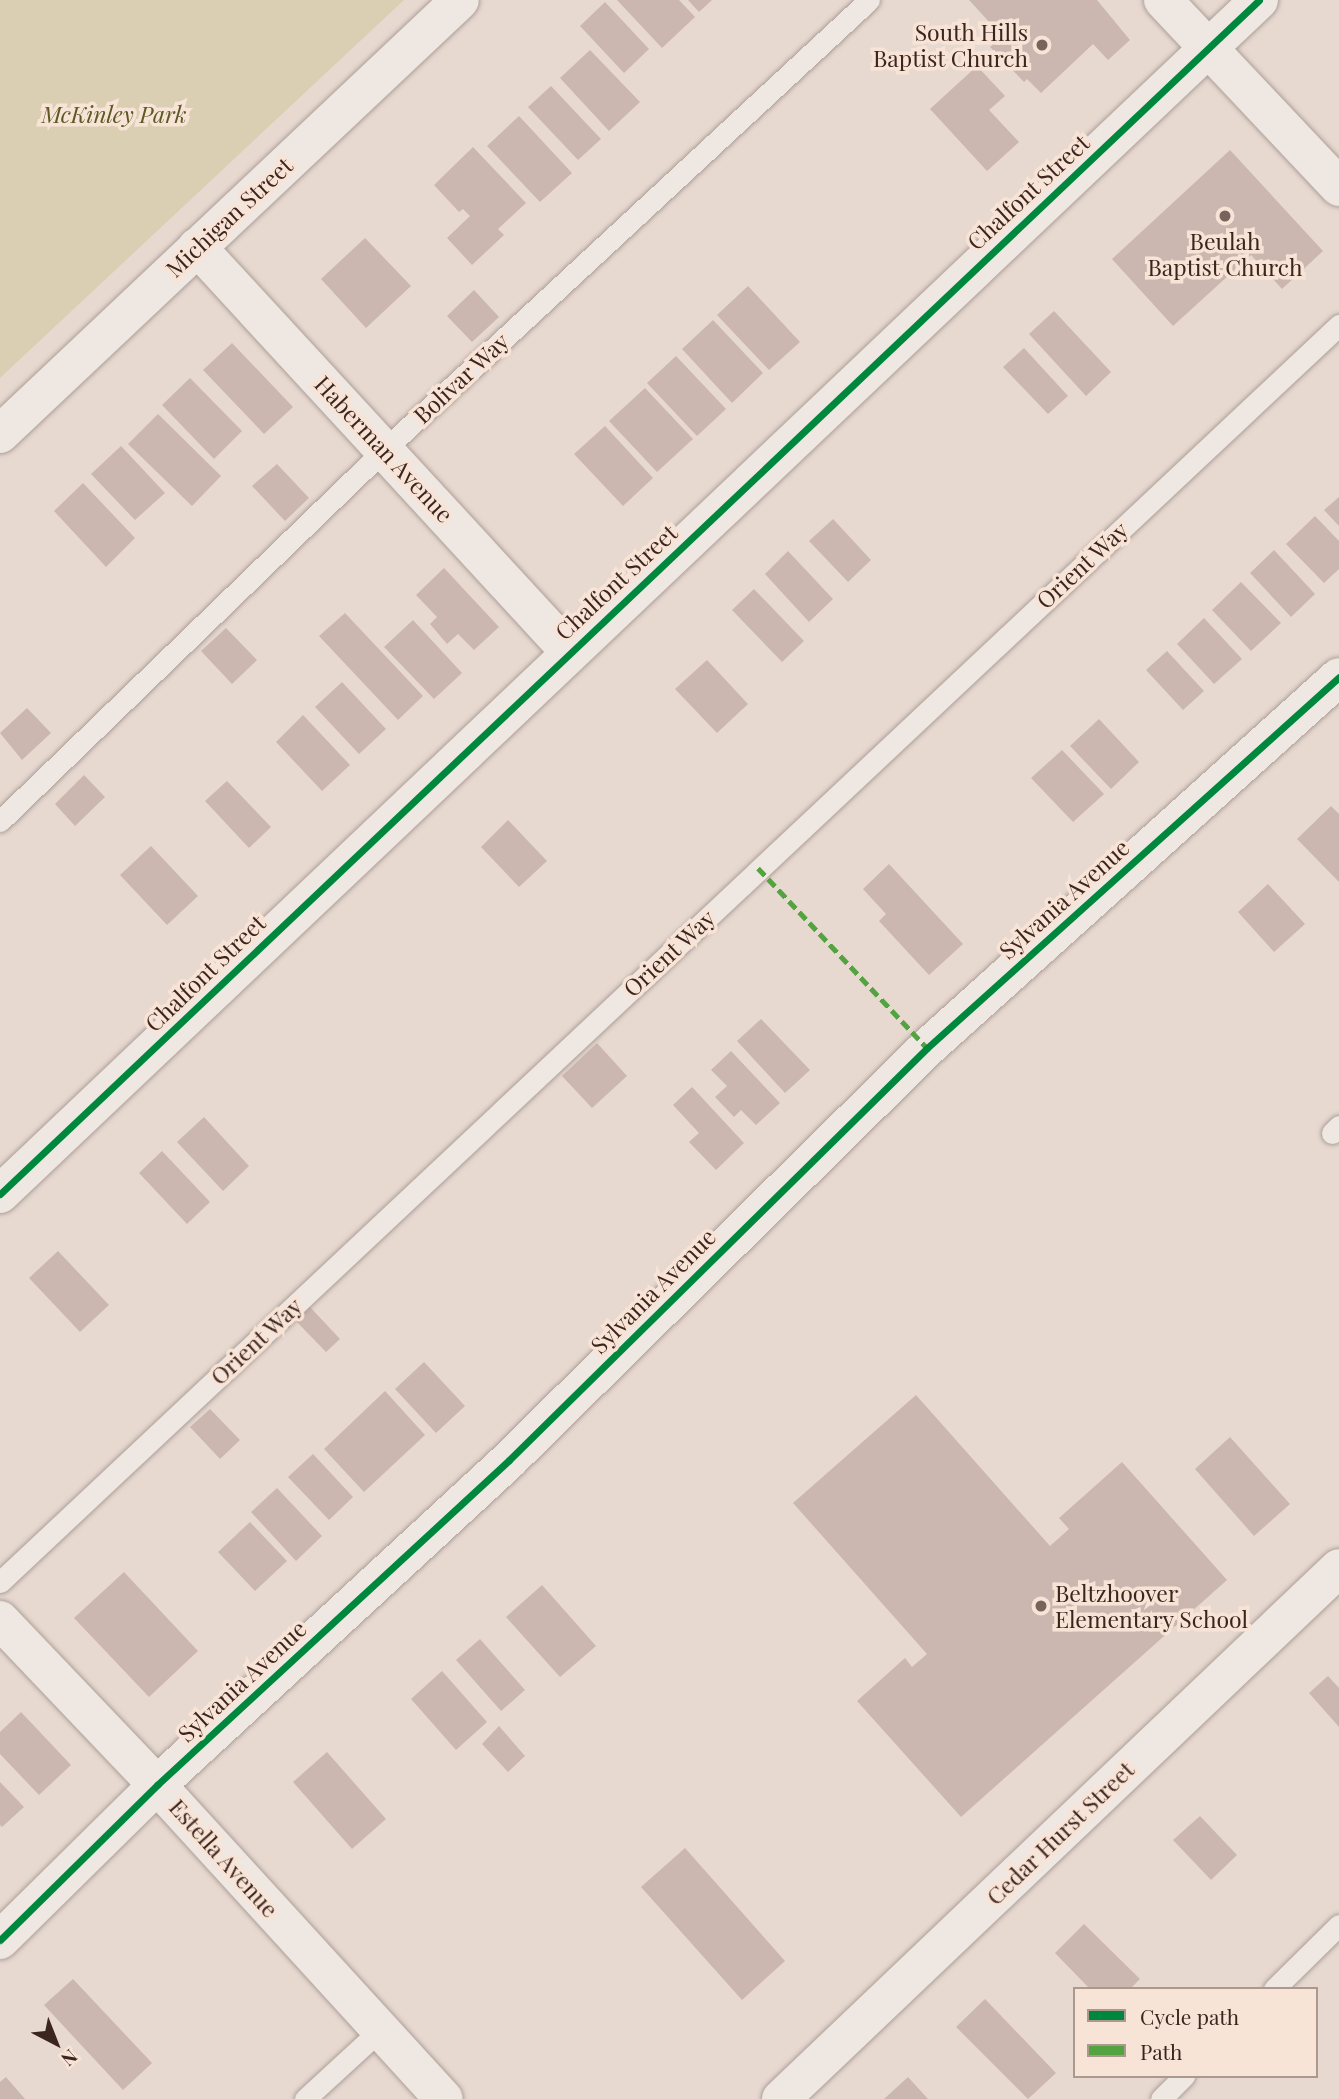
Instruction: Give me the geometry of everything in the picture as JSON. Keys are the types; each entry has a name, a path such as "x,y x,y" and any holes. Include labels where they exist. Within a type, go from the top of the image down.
{"street":[{"name":"Michigan Street","path":"0,434 460,0"},
{"path":"1163,0 1339,187"},
{"name":"Chalfont Street","path":"0,1194 1259,0"},
{"name":"Haberman Avenue","path":"197,247 570,652"},
{"name":"Sylvania Avenue","path":"0,1940 158,1785 509,1460 927,1048 1339,677"},
{"name":"Cedar Hurst Street","path":"781,2099 1339,1567"},
{"name":"Estella Avenue","path":"0,1620 158,1785 379,2031 444,2099"}],"lane":[{"name":"Bolivar Way","path":"0,821 384,449 869,0"},
{"name":"Orient Way","path":"0,1582 1339,324"},
{"path":"1276,1987 1339,1925"},
{"path":"305,2099 379,2031"},
{"path":"1161,2099 1182,2078"}],"green space":[{"name":"McKinley Park","path":"0,0 404,0 0,378"}],"building":[{"path":"617,0 679,0 695,17 662,48"},
{"path":"688,0 712,0 699,12"},
{"name":"South Hills Baptist Church","path":"969,0 1097,0 1130,40 1108,60 1093,44 1041,93 1027,79 1024,82 990,47 1002,36"},
{"path":"605,2 649,49 624,73 580,26"},
{"path":"590,50 640,102 609,131 560,78"},
{"path":"977,66 1005,96 989,110 1019,142 987,171 930,109"},
{"path":"551,86 601,139 578,160 528,107"},
{"path":"519,116 572,173 540,202 487,146"},
{"path":"473,147 526,203 498,229 504,235 472,265 447,238 470,216 463,209 459,212 434,185"},
{"name":"Beulah Baptist Church","path":"1230,150 1323,251 1282,289 1251,255 1173,326 1112,259"},
{"path":"365,238 411,286 366,328 321,279"},
{"path":"748,286 800,342 769,370 717,315"},
{"path":"474,290 499,317 472,342 447,316"},
{"path":"1054,311 1111,372 1086,396 1029,334"},
{"path":"713,320 763,373 732,403 682,349"},
{"path":"232,343 293,407 264,434 203,370"},
{"path":"1024,348 1068,396 1048,414 1003,367"},
{"path":"676,356 726,409 697,436 647,383"},
{"path":"190,378 242,431 214,459 162,405"},
{"path":"645,388 693,439 657,472 609,421"},
{"path":"158,414 221,476 192,506 128,444"},
{"path":"605,426 653,478 623,506 574,454"},
{"path":"121,446 165,493 135,520 91,474"},
{"path":"277,464 309,498 285,521 252,486"},
{"path":"83,483 135,538 106,567 54,511"},
{"path":"1339,497 1339,526 1324,510"},
{"path":"1315,516 1339,541 1339,569 1324,583 1286,544"},
{"path":"833,519 871,560 848,582 809,541"},
{"path":"1274,550 1315,594 1291,617 1250,573"},
{"path":"788,551 833,599 809,622 765,574"},
{"path":"444,568 499,627 474,650 458,634 447,644 430,624 437,617 416,595"},
{"path":"1241,582 1281,623 1251,651 1212,610"},
{"path":"754,589 804,641 782,662 732,610"},
{"path":"345,613 423,696 398,720 319,636"},
{"path":"1204,618 1242,659 1214,684 1177,644"},
{"path":"413,620 462,673 434,699 384,647"},
{"path":"226,628 257,660 232,684 201,651"},
{"path":"1167,651 1204,691 1183,710 1146,670"},
{"path":"707,660 748,704 717,733 675,689"},
{"path":"342,682 386,729 359,754 315,707"},
{"path":"27,708 51,733 22,760 0,733"},
{"path":"303,715 350,765 322,791 276,742"},
{"path":"1099,719 1139,762 1111,789 1070,746"},
{"path":"1062,750 1104,794 1073,822 1031,778"},
{"path":"84,775 105,797 75,826 55,804"},
{"path":"227,781 271,827 249,848 205,801"},
{"path":"1331,806 1339,814 1339,882 1297,839"},
{"path":"508,820 547,861 519,887 481,847"},
{"path":"151,846 198,896 167,925 120,875"},
{"path":"889,864 963,944 929,975 879,921 886,914 863,889"},
{"path":"1268,884 1305,924 1274,952 1238,912"},
{"path":"761,1019 810,1070 785,1093 737,1041"},
{"path":"597,1043 627,1076 592,1108 562,1076"},
{"path":"731,1051 780,1103 756,1125 741,1110 734,1117 715,1097 727,1086 711,1070"},
{"path":"692,1087 744,1143 716,1170 689,1142 699,1133 673,1105"},
{"path":"204,1117 249,1166 223,1191 177,1142"},
{"path":"162,1151 210,1202 187,1224 139,1173"},
{"path":"58,1251 109,1305 80,1332 29,1278"},
{"path":"310,1307 340,1339 326,1352 296,1321"},
{"path":"424,1362 465,1406 436,1433 395,1389"},
{"path":"385,1391 425,1435 364,1492 324,1449"},
{"name":"Beltzhoover Elementary School","path":"916,1395 1050,1546 1069,1529 1059,1518 1122,1462 1227,1580 961,1817 857,1701 905,1658 912,1667 927,1654 793,1503"},
{"path":"210,1409 240,1440 220,1459 190,1427"},
{"path":"1230,1437 1290,1504 1254,1536 1195,1469"},
{"path":"313,1454 353,1497 329,1520 288,1477"},
{"path":"277,1488 322,1536 296,1561 251,1512"},
{"path":"250,1522 287,1561 255,1591 218,1552"},
{"path":"124,1572 198,1651 149,1697 74,1618"},
{"path":"542,1585 596,1646 560,1677 506,1617"},
{"path":"480,1639 525,1690 501,1711 456,1660"},
{"path":"442,1671 487,1722 456,1750 411,1699"},
{"path":"1328,1676 1339,1688 1339,1727 1309,1693"},
{"path":"21,1712 71,1765 39,1795 0,1754 0,1732"},
{"path":"499,1726 525,1756 508,1772 482,1744"},
{"path":"327,1752 386,1819 352,1849 293,1782"},
{"path":"0,1782 24,1807 2,1827 0,1825"},
{"path":"1200,1816 1237,1855 1211,1880 1173,1840"},
{"path":"685,1848 785,1961 742,2000 641,1887"},
{"path":"1084,1924 1140,1979 1132,1987 1088,1987 1055,1953"},
{"path":"73,1979 152,2063 123,2090 44,2005"},
{"path":"985,1999 1056,2073 1028,2099 956,2027"},
{"path":"6,2077 25,2099 0,2099 0,2082"},
{"path":"908,2077 928,2099 884,2099"}],"marked path":[{"path":"758,868 927,1048"}],"cycle path":[{"path":"0,1194 1259,0"},
{"path":"0,1940 157,1785 509,1460 927,1048 1339,677"}],"place":[{"name":"South Hills Baptist Church","path":"1042,45"},
{"name":"Beulah Baptist Church","path":"1225,216"},
{"name":"Beltzhoover Elementary School","path":"1041,1606"}]}
